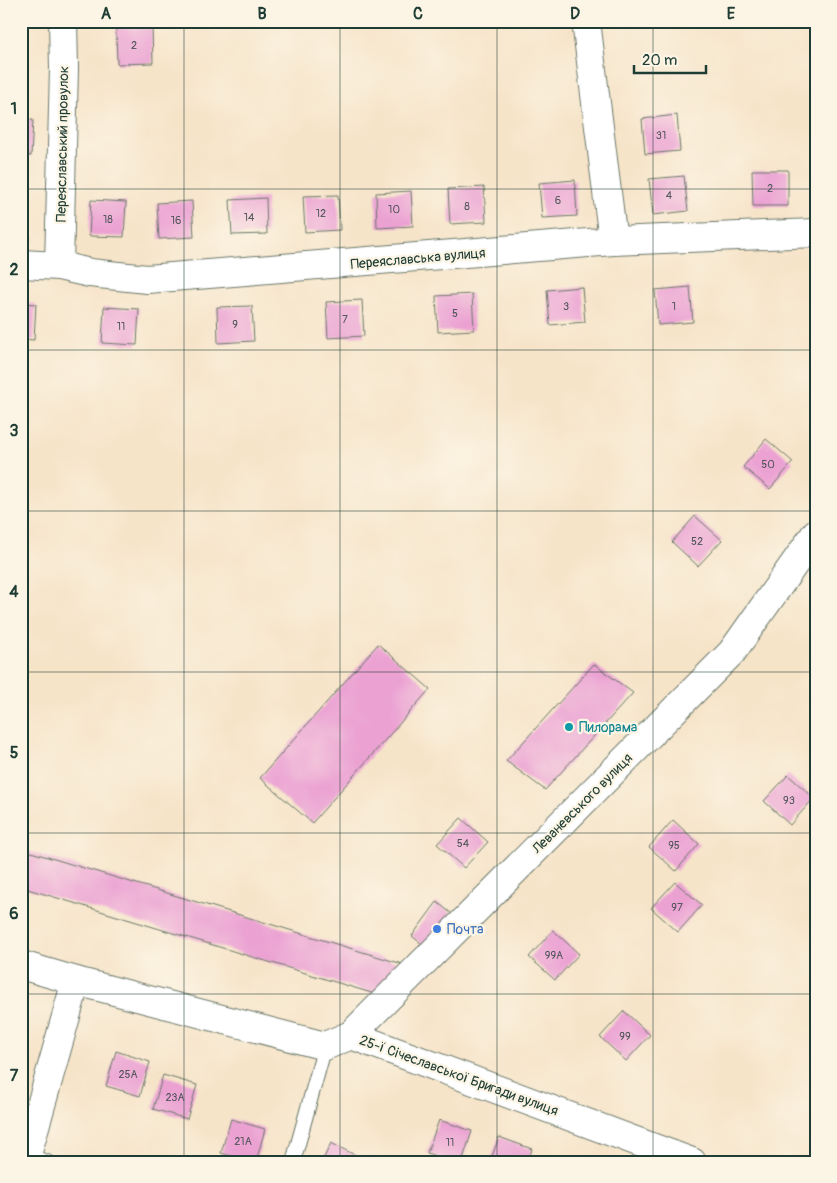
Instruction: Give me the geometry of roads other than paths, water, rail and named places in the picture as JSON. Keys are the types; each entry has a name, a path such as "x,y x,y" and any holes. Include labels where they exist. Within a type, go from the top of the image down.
{"street":[{"name":"Переяславський провулок","path":"59,266 64,68 63,21"},
{"path":"586,21 613,241"},
{"name":"Переяславська вулиця","path":"21,264 59,266 90,273 147,279 613,241 816,233"},
{"name":"Леваневського вулиця","path":"351,1035 732,652 816,533"},
{"path":"21,965 325,1046"},
{"path":"33,1160 76,981"},
{"name":"25-ї Січеславської Бригади вулиця","path":"325,1046 351,1035 692,1162"}],"lane":[{"path":"293,1162 325,1046"}],"place":[{"name":"Пилорама","path":"569,727"},
{"name":"Почта","path":"437,929"}]}
